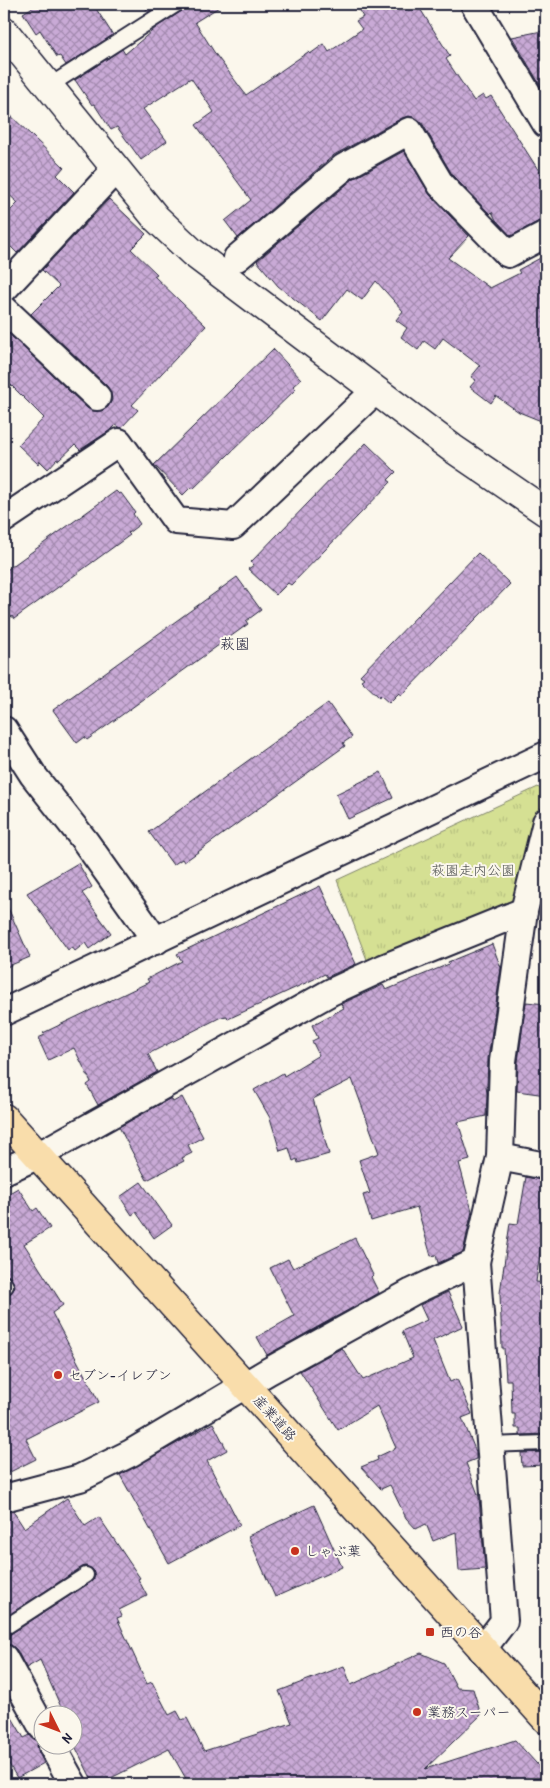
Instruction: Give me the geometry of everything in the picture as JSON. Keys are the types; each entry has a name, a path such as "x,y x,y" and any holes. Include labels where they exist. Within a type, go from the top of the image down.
{"main road":[{"name":"産業道路","path":"4,1118 546,1719"}],"street":[{"path":"474,4 546,124"},
{"path":"4,31 156,218 192,252 452,448 546,512"},
{"path":"237,258 344,167 409,131 441,185 508,254 546,234"},
{"path":"4,289 116,169"},
{"path":"4,309 97,397"},
{"path":"4,519 119,442 176,521 234,526 375,391"},
{"path":"4,730 33,775 85,841 156,941"},
{"path":"4,1012 546,755"},
{"path":"482,1650 504,1621 476,1262 500,1157 503,1061 524,911 546,822"},
{"path":"4,1171 37,1156 331,992 383,968 524,911"},
{"path":"500,1157 546,1166"},
{"path":"4,1498 80,1478 131,1453 245,1384 412,1292 476,1262"},
{"path":"4,1658 32,1709"},
{"path":"58,1756 73,1784"}],"lane":[{"path":"49,86 177,4"},
{"path":"490,1445 546,1442"},
{"path":"4,1628 86,1575"}],"green space":[{"name":"萩園走内公園","path":"538,787 545,794 519,893 505,910 369,965 337,880"}],"building":[{"path":"38,4 93,4 113,35 66,65 60,56 57,57 40,30 36,33 23,13"},
{"path":"143,4 161,4 148,12"},
{"path":"186,4 224,4 195,22 216,55 246,95 308,52 310,54 324,44 329,52 362,29 356,21 363,17 355,4 417,4 450,56 446,59 474,101 483,95 486,99 491,96 546,182 546,219 511,236 496,220 492,212 490,214 453,176 422,123 416,118 409,116 334,155 238,238 225,221 251,200 196,125 214,112 191,78 143,109 167,141 141,160 117,127 111,130 75,80 122,49 125,54 158,26 182,11"},
{"path":"542,31 543,37 546,37 546,95 512,37"},
{"path":"4,109 64,167 57,175 74,192 17,253 4,240 4,217 18,203 4,190"},
{"path":"404,151 430,195 469,236 448,258 490,288 520,273 518,270 546,255 546,423 519,412 496,396 491,403 470,387 476,380 471,377 480,366 443,338 435,349 424,341 418,350 401,337 407,328 396,320 403,311 376,281 362,300 347,289 322,321 278,286 257,261 353,179"},
{"path":"109,199 146,234 131,249 157,274 154,276 206,326 132,405 138,410 121,428 116,425 80,450 75,445 48,469 40,461 38,464 18,445 44,418 4,378 4,329 87,408 93,411 101,411 108,407 112,400 107,386 31,314 59,286 42,270"},
{"path":"273,349 301,379 293,386 296,389 193,489 191,487 183,495 154,465"},
{"path":"366,443 396,472 388,480 391,482 291,585 288,583 276,595 248,569 254,565 251,562"},
{"path":"116,491 119,494 121,493 135,512 133,514 140,524 128,533 130,535 14,619 12,616 4,622 4,572"},
{"path":"478,553 510,584 402,695 399,693 389,703 380,695 379,697 361,680 364,678 360,675"},
{"path":"237,577 261,610 246,621 248,624 87,740 85,737 77,743 53,710"},
{"path":"328,703 352,737 343,743 345,746 184,862 182,859 173,865 149,832"},
{"path":"381,772 393,798 348,819 336,794"},
{"path":"78,863 92,887 82,893 111,933 89,949 85,943 75,951 72,947 68,950 27,893"},
{"path":"320,886 356,964 327,977 325,974 228,1019 227,1016 221,1017 148,1054 157,1072 98,1105 87,1085 91,1082 74,1048 48,1060 38,1038 45,1035 43,1033 149,982 147,979 182,961 177,954"},
{"path":"4,899 30,957 4,968"},
{"path":"492,944 501,968 488,1059 486,1116 458,1122 470,1160 459,1163 472,1211 463,1252 438,1263 436,1255 431,1256 417,1207 371,1221 363,1195 370,1193 359,1160 379,1153 352,1079 313,1099 329,1154 298,1163 297,1159 293,1161 289,1148 280,1151 270,1118 254,1090 283,1073 284,1076 319,1055 312,1041 318,1038 312,1025 344,1008 341,1004 383,985 386,990"},
{"path":"526,1002 546,1004 546,1095 517,1091 518,1062"},
{"path":"182,1097 203,1137 188,1145 192,1153 182,1158 184,1161 147,1180 119,1127 171,1098 173,1102"},
{"path":"526,1177 546,1181 546,1225 544,1224 536,1282 546,1283 546,1309 544,1309 546,1434 520,1435 520,1428 515,1428 515,1414 512,1414 511,1380 506,1380 504,1348 502,1348 500,1293 510,1223 518,1224"},
{"path":"141,1182 172,1225 154,1238 136,1212 132,1215 120,1197"},
{"path":"18,1188 33,1211 37,1208 50,1228 24,1244 63,1305 52,1313 99,1402 26,1439 36,1459 4,1475 4,1294 11,1293 15,1286 11,1278 4,1274 4,1196"},
{"path":"355,1238 373,1275 371,1277 379,1293 267,1355 257,1337 294,1316 270,1268 288,1259 293,1268"},
{"path":"448,1292 463,1326 433,1340 450,1382 457,1379 472,1414 462,1418 476,1452 476,1459 466,1463 479,1497 485,1569 459,1571 456,1532 433,1541 426,1524 416,1529 406,1518 390,1485 381,1489 361,1467 378,1460 377,1457 396,1448 377,1406 338,1430 300,1371 342,1348 363,1380 413,1358 402,1331 427,1320 420,1305"},
{"path":"213,1423 227,1450 207,1461 240,1525 169,1563 120,1475"},
{"path":"546,1452 546,1465 522,1466 521,1453"},
{"path":"67,1498 85,1526 99,1517 140,1578 138,1579 147,1596 119,1610 122,1616 117,1618 147,1684 152,1682 169,1715 177,1711 182,1720 187,1718 204,1751 292,1723 279,1691 344,1666 351,1685 421,1653 444,1663 457,1688 473,1689 481,1715 425,1769 515,1740 546,1774 546,1784 189,1784 169,1749 99,1784 94,1784 80,1756 82,1756 82,1706 61,1706 40,1660 26,1668 17,1650 11,1645 4,1643 4,1637 91,1582 94,1579 93,1570 86,1566 82,1567 4,1618 4,1586 7,1584 4,1580 4,1513 13,1511 24,1528"},
{"name":"しゃぶ葉","path":"314,1505 342,1567 275,1597 248,1536"},
{"path":"4,1704 24,1738 30,1735 32,1736 32,1756 40,1756 44,1763 17,1778 4,1755"}],"place":[{"name":"セブン-イレブン","path":"58,1375"},
{"name":"しゃぶ葉","path":"295,1551"},
{"name":"西の谷","path":"430,1632"},
{"name":"業務スーパー","path":"417,1712"}],"district":[{"name":"萩園","path":"235,644"}]}
